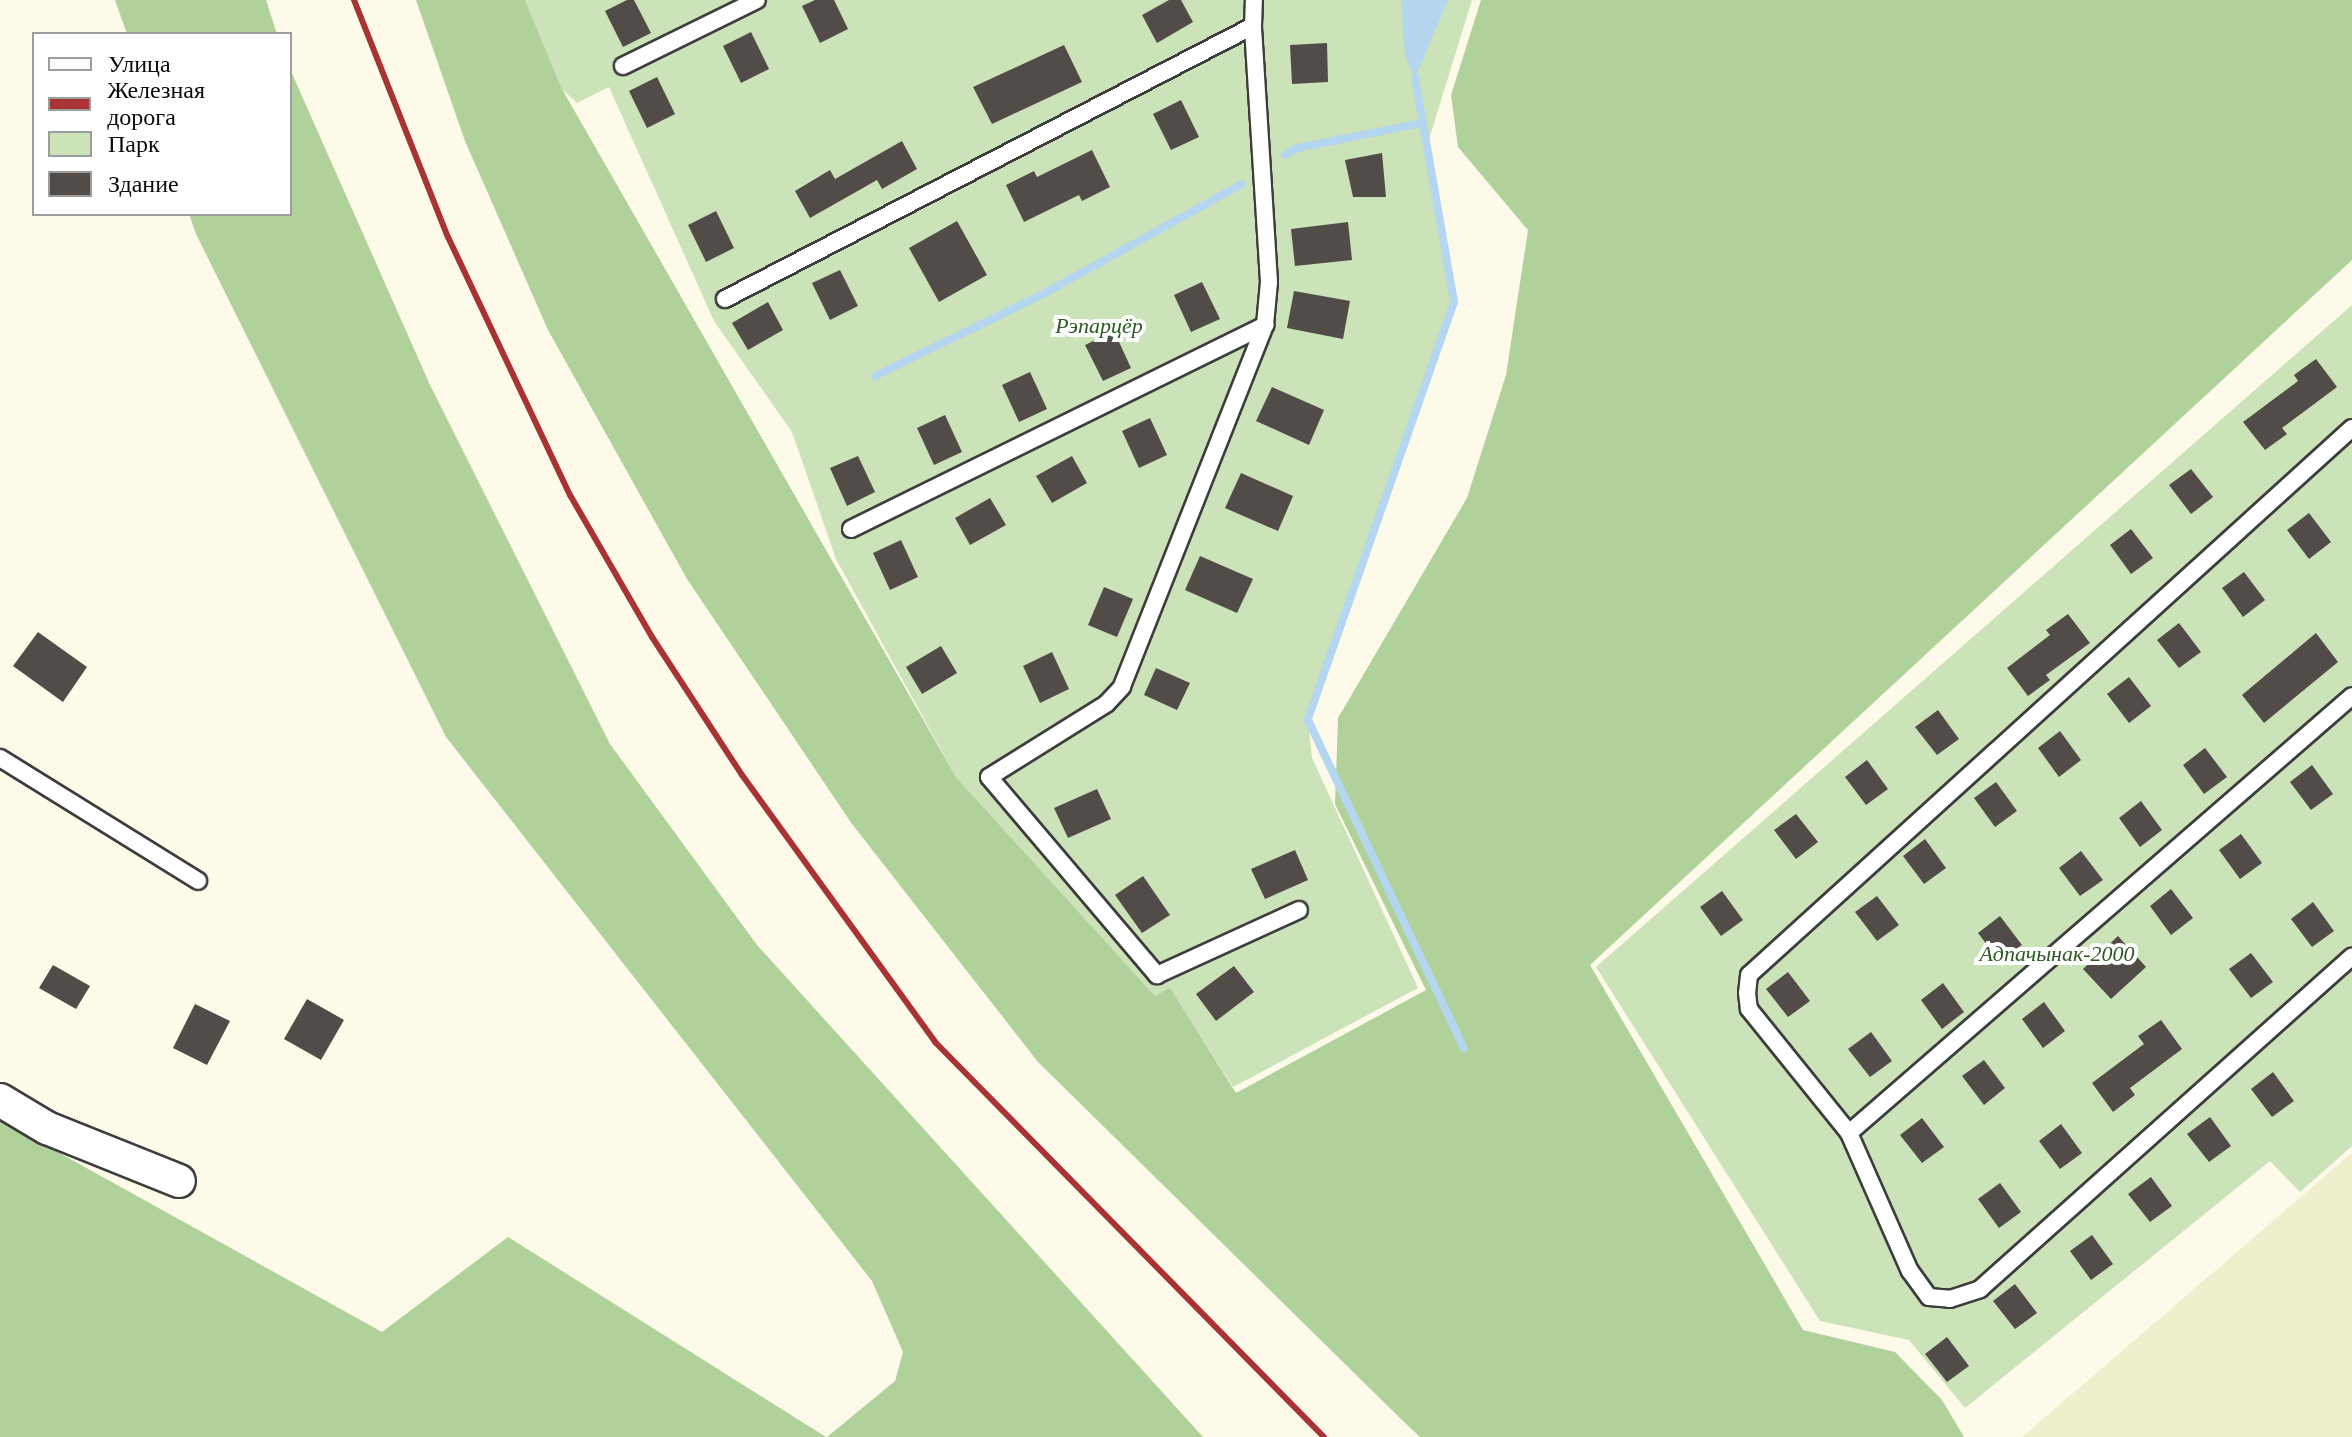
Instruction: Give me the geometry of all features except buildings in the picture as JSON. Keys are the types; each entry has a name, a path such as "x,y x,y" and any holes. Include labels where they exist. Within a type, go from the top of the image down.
{"street":[{"path":"0,1100 47,1128 179,1181"}],"lane":[{"path":"623,66 757,0"},
{"path":"1254,0 1269,282 1265,325 1122,687 1106,704 989,777 1157,975 1299,910"},
{"path":"725,299 1253,26"},
{"path":"851,529 1265,325"},
{"path":"2352,428 1749,975 1749,1009 1849,1133 1910,1271 1929,1297 1950,1299 1980,1289 2352,956"},
{"path":"1849,1133 2352,696"},
{"path":"0,758 198,881"}],"green space":[{"path":"115,0 266,0 276,32 126,32"},
{"path":"416,0 525,0 562,89 956,777 1155,996 1170,988 1236,1093 1426,990 1335,804 1338,718 1467,498 1506,375 1528,230 1458,147 1451,95 1481,0 2352,0 2352,260 1590,965 1803,1330 1895,1352 1942,1400 1964,1437 1420,1437 1038,1062 852,824 687,579 548,330 465,141"},
{"name":"Рэпарцёр","path":"525,0 1472,0 1426,149 1454,302 1308,720 1312,758 1418,988 1233,1087 1170,989 1155,996 956,777 836,559 792,432 714,321 609,87 577,103 562,89"},
{"path":"292,74 430,385 610,744 757,945 1203,1437 827,1437 895,1381 903,1352 872,1281 446,737 190,216 292,216"},
{"name":"Адпачынак-2000","path":"2352,305 2352,1146 2300,1192 2270,1161 1965,1408 1909,1340 1820,1321 1596,967"},
{"path":"0,1120 382,1332 508,1237 826,1437 0,1437"},
{"path":"2352,1153 2352,1437 2022,1437"}],"water":[{"path":"1401,0 1448,0 1415,78 1405,57"}],"waterway":[{"path":"1415,78 1454,302 1308,720 1464,1048"},
{"path":"1285,155 1297,148 1422,123"},
{"path":"875,376 1045,293 1242,184"}],"railway":[{"path":"354,0 448,237 570,495 652,637 742,775 935,1042 1324,1437"}]}
